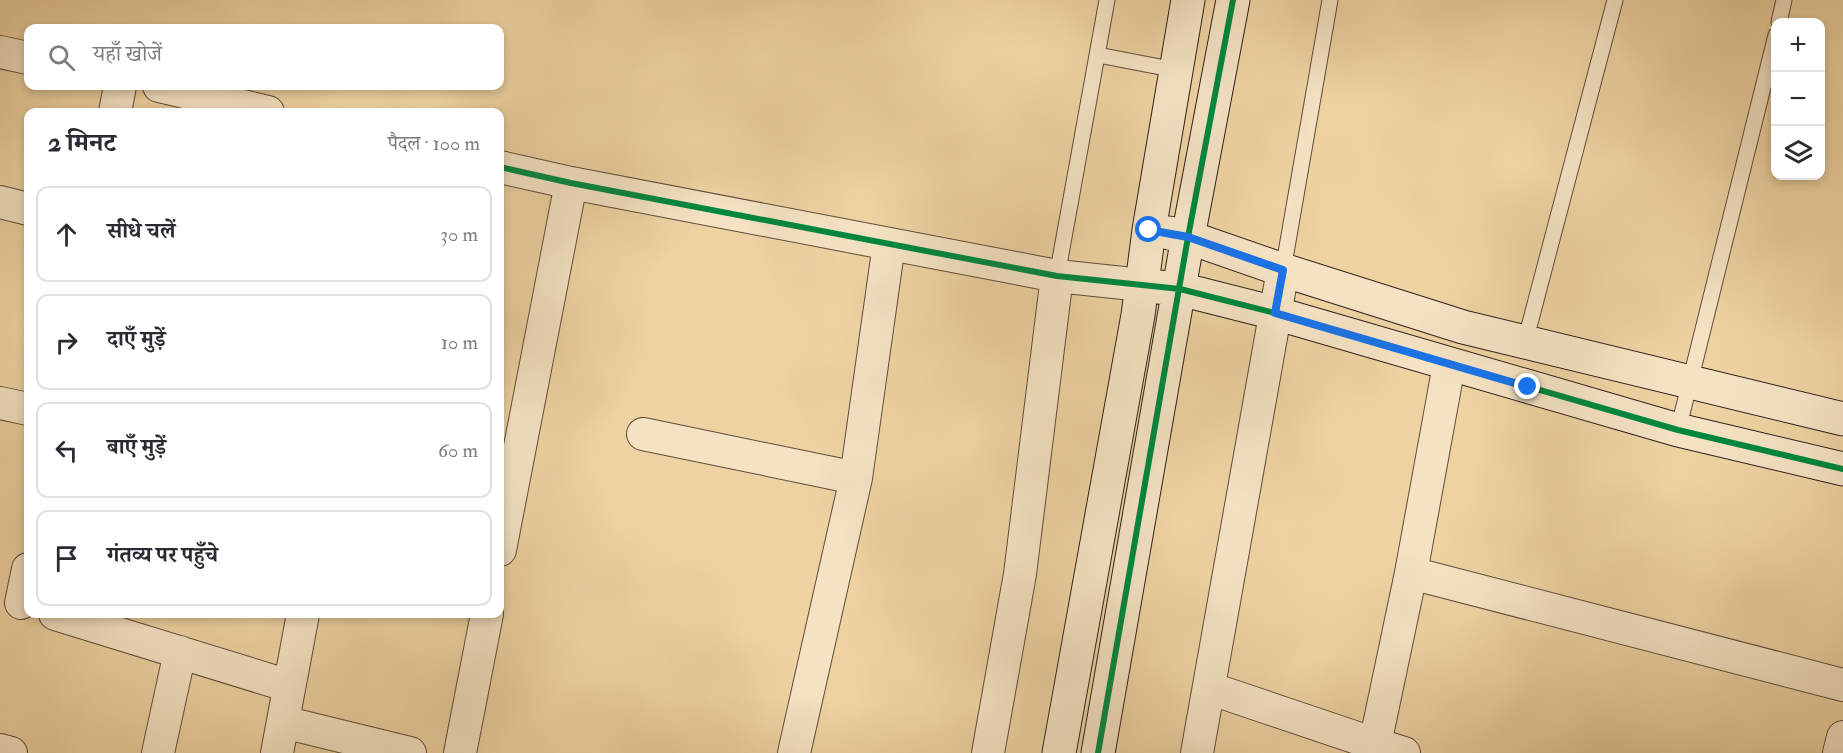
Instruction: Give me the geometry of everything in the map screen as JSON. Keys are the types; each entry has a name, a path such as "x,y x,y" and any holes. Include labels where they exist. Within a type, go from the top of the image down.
{"street":[{"path":"1059,753 1132,349 1149,230 1188,0"},
{"path":"1098,753 1188,237 1233,0"},
{"path":"0,52 24,57"},
{"path":"116,108 119,90"},
{"path":"176,90 250,108"},
{"path":"504,168 571,183 1057,276 1180,289 1275,313 1678,430 1843,469"},
{"path":"504,529 571,183"},
{"path":"0,202 24,207"},
{"path":"1149,230 1188,237 1283,270 1463,327 1843,419"},
{"path":"794,753 856,478 889,244"},
{"path":"1197,753 1283,270"},
{"path":"988,753 1020,574 1057,276"},
{"path":"1209,688 1384,750 1411,573 1449,365"},
{"path":"0,403 24,408"},
{"path":"643,434 856,478"},
{"path":"1411,573 1843,686"},
{"path":"17,602 24,581"},
{"path":"68,618 289,686"},
{"path":"277,753 302,618"},
{"path":"460,753 486,618"},
{"path":"158,753 180,652"},
{"path":"283,722 410,753"},
{"path":"1839,753 1843,737"},
{"path":"0,750 11,753"}],"lane":[{"path":"1057,276 1107,0"},
{"path":"1283,270 1330,0"},
{"path":"1525,342 1616,0"},
{"path":"1780,18 1784,0"},
{"path":"1098,55 1176,70"},
{"path":"1678,430 1771,55"}],"cycle path":[{"path":"1098,753 1188,237 1233,0"},
{"path":"504,168 571,183 1057,276 1180,289 1275,313 1678,430 1843,469"}],"route":[{"path":"1149,230 1188,237 1283,270 1275,313 1528,387"}]}
